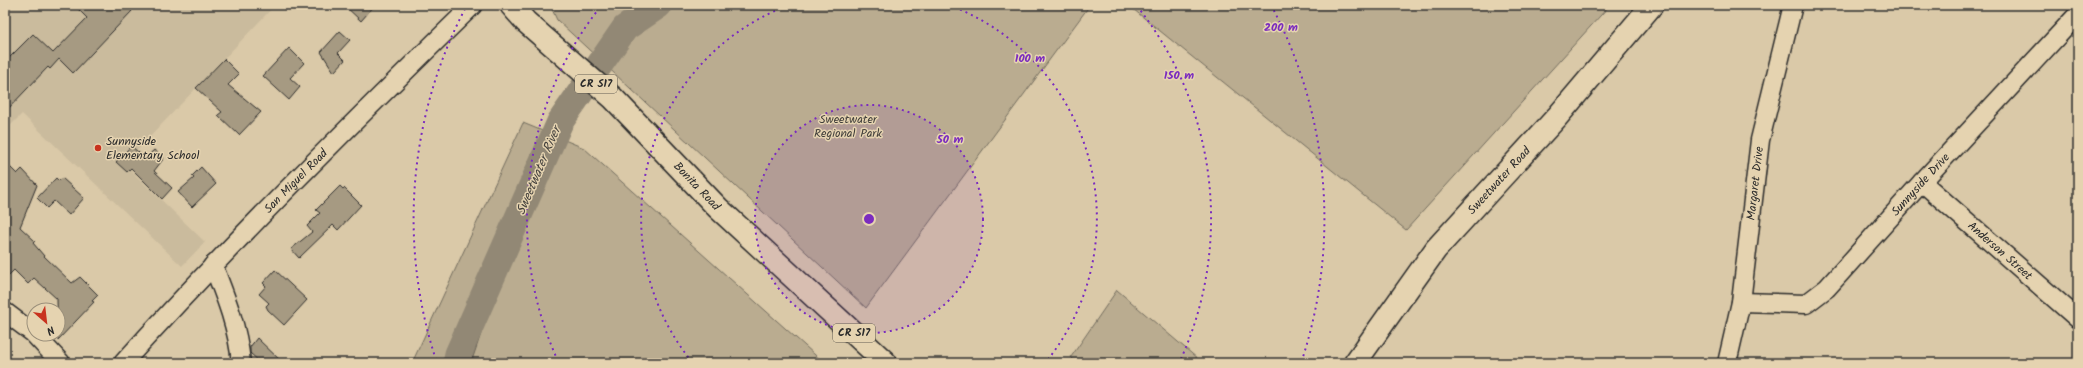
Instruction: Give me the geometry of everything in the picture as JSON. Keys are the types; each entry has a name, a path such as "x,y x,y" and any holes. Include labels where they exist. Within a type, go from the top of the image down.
{"main road":[{"name":"Bonita Road","path":"511,5 526,22 613,98 718,208 886,363"},
{"name":"Sweetwater Road","path":"1355,363 1436,249 1558,117 1652,5"}],"street":[{"name":"San Miguel Road","path":"124,363 213,265 340,134 474,5"},
{"name":"Margaret Drive","path":"1727,363 1741,302 1760,140 1793,5"},
{"name":"Sunnyside Drive","path":"1741,302 1806,304 1828,288 1922,182 2078,14"},
{"name":"Anderson Street","path":"1922,182 2078,319"},
{"path":"213,265 232,311 240,342 241,363"},
{"path":"5,312 33,333 61,363"}],"shaded area":[{"name":"Sunnyside Elementary School","path":"5,5 275,5 124,164 205,242 182,266 22,114 5,131"},
{"path":"551,152 558,155 486,319 471,363 466,363 484,306"}],"green space":[{"name":"Sweetwater Regional Park","path":"550,5 1090,5 866,308 557,20"},
{"path":"1128,5 1610,5 1406,230"},
{"path":"523,123 584,148 824,363 412,363"},
{"path":"1117,290 1198,359 1195,363 1077,363 1071,357"}],"building":[{"path":"74,5 125,5 132,11 73,73 59,59 50,69 48,67 5,112 5,62 33,34 53,53 87,18"},
{"path":"344,5 375,5 361,21"},
{"path":"340,31 350,40 338,53 345,60 334,72 321,52"},
{"path":"289,48 304,63 290,78 300,87 289,100 263,76"},
{"path":"224,59 239,74 228,85 261,112 239,135 218,115 222,112 196,88"},
{"path":"131,146 145,158 154,150 164,158 154,171 172,188 162,199 131,168 127,172 116,162"},
{"path":"5,162 17,174 22,169 37,185 20,227 35,241 33,243 44,256 72,283 80,277 98,295 92,301 94,302 66,332 66,302 57,302 57,299 34,278 28,284 14,270 5,279"},
{"path":"201,167 216,184 192,207 178,192 194,178 192,176"},
{"path":"56,178 59,181 62,178 84,198 69,215 54,201 47,208 37,198"},
{"path":"340,186 343,189 344,188 361,205 338,230 333,225 299,258 291,249 312,232 307,226 320,213 316,210"},
{"path":"275,270 307,300 284,325 268,310 266,306 269,303 259,294 266,286 263,283"},
{"path":"257,338 283,363 261,363 250,353 250,347"}],"waterway":[{"name":"Sweetwater River","path":"456,363 458,354 560,122 625,28 659,5"}],"place":[{"name":"Sunnyside Elementary School","path":"98,148"}]}
